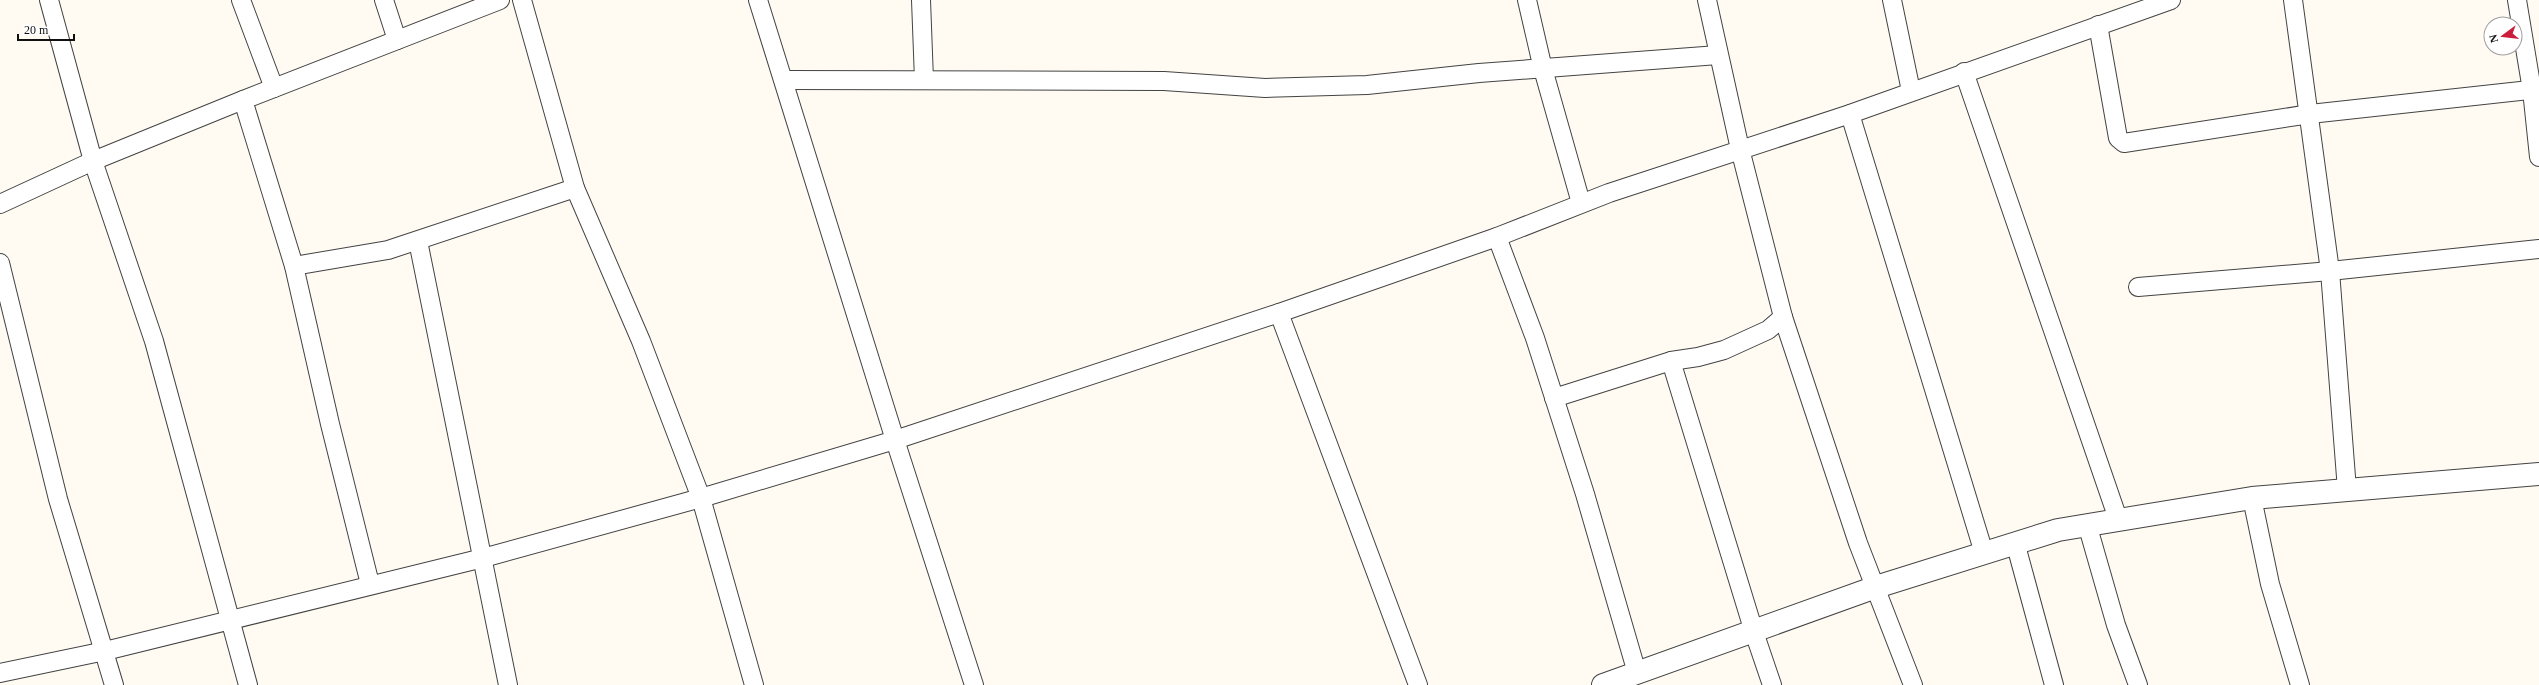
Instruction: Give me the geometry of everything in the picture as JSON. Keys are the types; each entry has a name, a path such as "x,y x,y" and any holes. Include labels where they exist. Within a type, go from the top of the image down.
{"street":[{"path":"49,0 93,161 154,340 248,685"},
{"path":"241,0 274,88"},
{"path":"384,0 397,40"},
{"path":"0,204 93,161 274,88 500,0"},
{"path":"522,0 575,188 641,341 700,498 754,685"},
{"path":"758,0 785,80 895,440 974,685"},
{"path":"921,0 924,80"},
{"path":"1528,0 1543,69 1581,203"},
{"path":"1707,0 1740,150 1783,317 1858,543 1913,685"},
{"path":"1892,0 1910,91"},
{"path":"0,673 105,651 370,584 483,558 700,498 895,440 1279,313 1496,237 1581,203 1850,114 1910,91 2171,0"},
{"path":"2293,0 2310,114 2330,271 2347,490"},
{"path":"2517,0 2536,89 2539,156"},
{"path":"2098,25 2118,138 2124,143 2310,114 2536,89"},
{"path":"785,80 1164,81 1265,88 1368,85 1718,55"},
{"path":"1964,72 2118,519"},
{"path":"244,100 294,266 330,424 370,584"},
{"path":"1850,114 1984,552"},
{"path":"294,266 388,250 575,188"},
{"path":"1496,237 1535,338 1637,673"},
{"path":"418,241 508,685"},
{"path":"2138,287 2330,271 2539,249"},
{"path":"0,263 58,499 114,685"},
{"path":"1279,313 1418,685"},
{"path":"1554,398 1671,361 1698,357 1724,350 1768,330 1783,317"},
{"path":"1671,361 1754,632 1772,685"},
{"path":"1603,685 1876,587 2015,542 2087,524 2252,498 2539,474"},
{"path":"2252,498 2270,584 2300,685"},
{"path":"2087,524 2116,625 2138,685"},
{"path":"2015,542 2054,685"}]}
